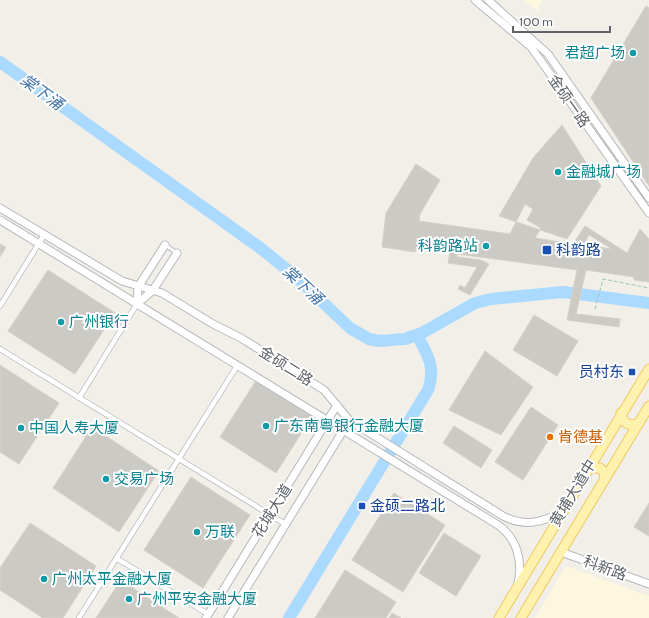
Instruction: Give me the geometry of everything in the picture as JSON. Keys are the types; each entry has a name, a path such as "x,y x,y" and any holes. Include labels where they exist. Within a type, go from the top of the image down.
{"main road":[{"name":"黄埔大道中","path":"499,618 649,369"},
{"name":"黄埔大道中","path":"521,618 649,406"},
{"path":"622,413 622,418 626,423 632,425 638,423"},
{"path":"588,468 600,468 604,472 605,478"}],"street":[{"name":"金硕一路","path":"475,0 531,47 649,213"},
{"name":"金硕一路","path":"488,0 548,54 649,198"},
{"name":"金硕二路","path":"0,208 122,282 165,294 213,324 238,336 320,387 337,404 349,420 511,520 525,523 535,522 545,520 563,511"},
{"name":"金硕二路","path":"0,220 237,366 328,421 344,429 507,532 513,539 518,556 520,571 518,587"},
{"path":"0,306 44,235"},
{"path":"137,304 138,287 165,245"},
{"path":"79,398 137,304 153,290 177,252"},
{"path":"0,349 285,524"},
{"path":"79,618 237,366"},
{"name":"花城大道","path":"207,616 328,421 337,404"},
{"name":"花城大道","path":"228,618 349,420"},
{"name":"科新路","path":"561,552 649,584"},
{"path":"116,558 207,616 215,618"}],"lane":[{"path":"165,245 177,252"}],"path":[{"path":"594,309 603,279 649,288"}],"shaded area":[{"path":"522,0 543,0 537,11"},
{"path":"566,566 649,596 649,618 535,618"}],"building":[{"name":"君超广场","path":"646,6 649,8 649,186 591,98"},
{"name":"金融城广场","path":"562,125 601,186 567,239 499,216 533,158"},
{"name":"科韵路站","path":"416,164 440,180 420,214 419,221 510,234 525,204 533,209 527,220 541,228 535,238 573,244 585,226 627,253 640,229 649,239 649,282 634,280 634,277 586,270 576,314 620,319 619,327 567,320 577,270 457,254 457,257 481,260 489,264 470,295 458,289 460,285 465,288 477,267 448,263 450,252 416,247 415,252 382,247 386,213","holes":["589,235 612,249 583,245"]},
{"path":"0,244 6,247 0,257"},
{"name":"广州银行","path":"48,270 115,313 75,374 8,331"},
{"path":"534,315 578,341 557,376 513,350"},
{"path":"485,351 533,387 501,435 449,410"},
{"name":"中国人寿大厦","path":"0,365 59,403 19,464 0,452"},
{"name":"广东南粤银行金融大厦","path":"257,379 313,415 276,473 220,437"},
{"path":"531,407 558,425 523,480 495,462"},
{"path":"454,426 492,450 481,468 443,443"},
{"name":"交易广场","path":"92,427 159,471 119,532 53,488"},
{"name":"万联","path":"191,477 250,515 203,588 144,550"},
{"path":"394,493 445,525 403,592 352,560"},
{"path":"649,503 649,536 634,527"},
{"name":"广州太平金融大厦","path":"30,523 96,566 63,618 43,618 0,590 0,568"},
{"path":"444,533 481,556 456,596 419,573"},
{"path":"345,570 396,602 386,618 315,618"},
{"name":"广州平安金融大厦","path":"121,580 179,618 96,618"},
{"path":"392,613 401,618 389,618"}],"waterway":[{"name":"棠下涌","path":"0,62 259,247 295,276 350,328 369,339 379,341 405,339 422,333 475,303 491,299 563,292 649,303"},
{"path":"289,618 428,390 431,375 430,362 417,335"}],"place":[{"name":"君超广场","path":"633,53"},
{"name":"金融城广场","path":"558,172"},
{"name":"科韵路站","path":"486,246"},
{"name":"科韵路","path":"547,250"},
{"name":"广州银行","path":"61,322"},
{"name":"员村东","path":"632,372"},
{"name":"广东南粤银行金融大厦","path":"266,426"},
{"name":"中国人寿大厦","path":"21,428"},
{"name":"肯德基","path":"550,437"},
{"name":"交易广场","path":"106,479"},
{"name":"金硕二路北","path":"362,506"},
{"name":"万联","path":"197,532"},
{"name":"广州太平金融大厦","path":"44,579"},
{"name":"广州平安金融大厦","path":"129,599"}]}
